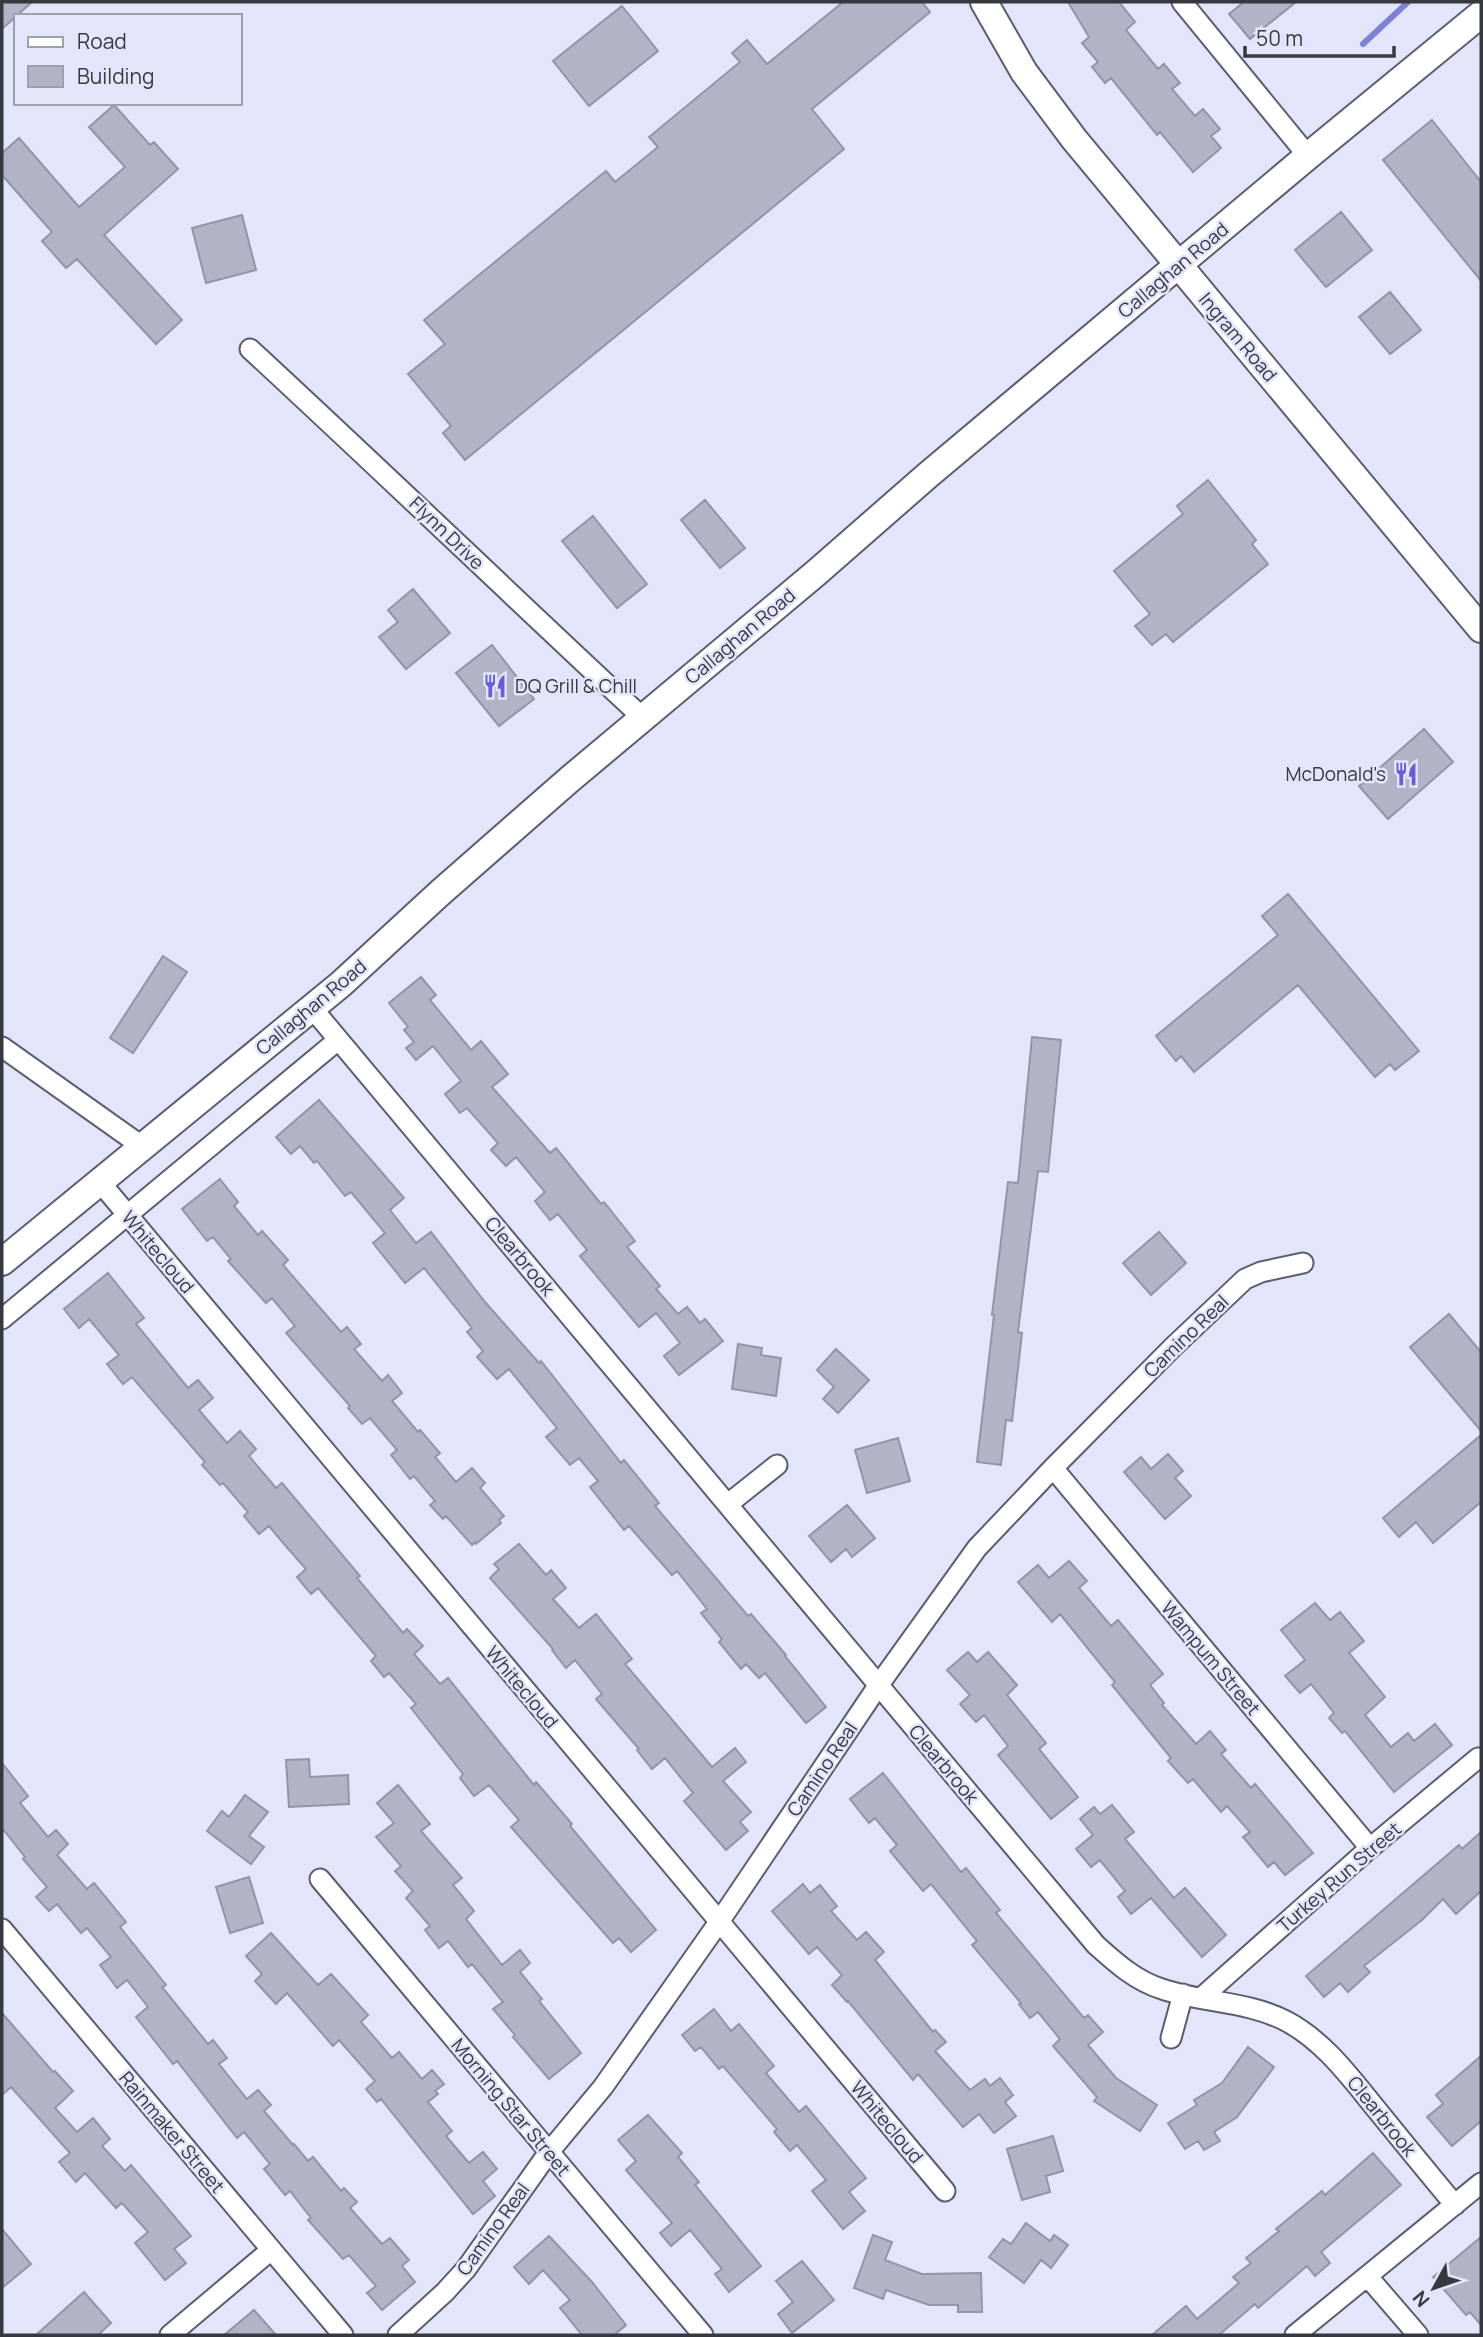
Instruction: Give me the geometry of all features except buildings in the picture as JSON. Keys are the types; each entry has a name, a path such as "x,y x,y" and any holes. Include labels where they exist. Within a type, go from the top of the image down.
{"main road":[{"name":"Ingram Road","path":"984,2 1024,72 1074,139 1481,629"},
{"name":"Callaghan Road","path":"2,1262 312,1008 441,892 986,426 1481,14"}],"street":[{"path":"1182,2 1308,156"},
{"name":"Flynn Drive","path":"250,349 643,718"},
{"name":"Clearbrook","path":"312,1008 1096,1945 1125,1971 1161,1989 1269,2013 1316,2041 1342,2067 1455,2205"},
{"path":"2,1319 338,1040"},
{"path":"2,1047 143,1147"},
{"name":"Whitecloud","path":"100,1182 946,2192"},
{"name":"Camino Real","path":"398,2335 466,2269 549,2152 603,2087 719,1922 878,1686 977,1548 1052,1468 1245,1279 1261,1272 1303,1263"},
{"path":"728,1504 777,1465"},
{"name":"Wampum Street","path":"1052,1468 1370,1848"},
{"name":"Turkey Run Street","path":"1192,1996 1478,1758"},
{"name":"Morning Star Street","path":"320,1878 703,2335"},
{"name":"Rainmaker Street","path":"2,1929 343,2335"},
{"path":"1171,2038 1192,1996"},
{"path":"1295,2335 1481,2183"},
{"path":"170,2335 271,2250"},
{"path":"1368,2277 1418,2335"}],"waterway":[{"path":"1363,44 1408,2"}],"place":[{"name":"DQ Grill & Chill","path":"495,686"},
{"name":"McDonald's","path":"1406,774"}]}
